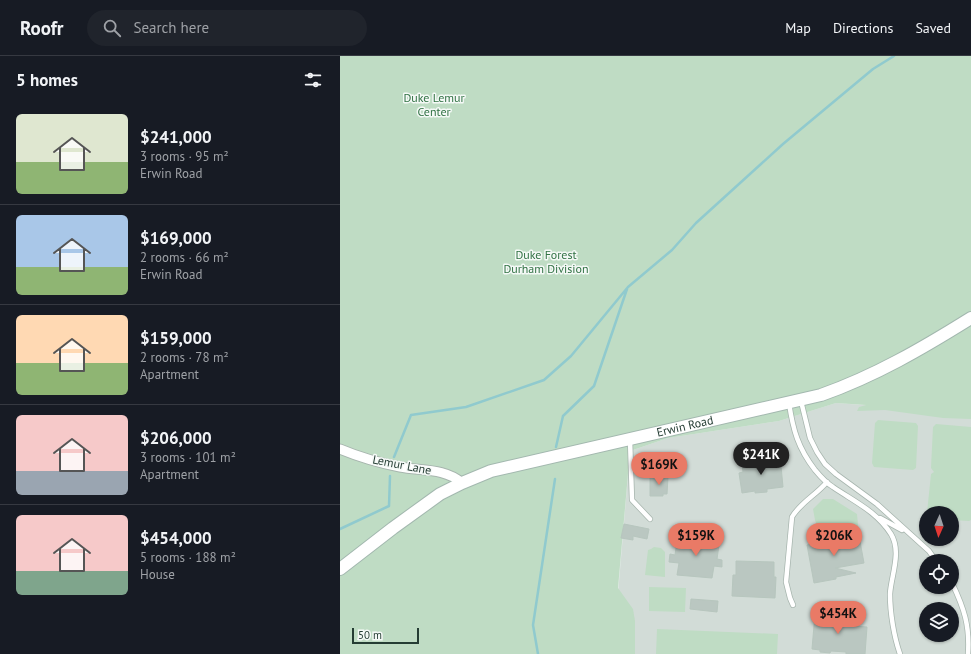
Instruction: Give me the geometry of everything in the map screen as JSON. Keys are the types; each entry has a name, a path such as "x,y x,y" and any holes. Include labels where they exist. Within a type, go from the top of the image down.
{"main road":[{"name":"Erwin Road","path":"340,569 440,494 491,471 795,402 833,391 869,377 920,349 971,318"}],"street":[{"name":"Lemur Lane","path":"340,449 387,464 443,473 456,478 462,483"}],"lane":[{"path":"795,402 793,429 800,448 807,460 831,486 858,502 879,517 907,532"},
{"path":"795,402 810,438 825,464 836,474 877,504 931,554"},
{"path":"630,440 632,500 650,519"},
{"path":"793,605 786,582 792,517 796,510 819,491 827,482"},
{"path":"879,517 892,536 896,548 890,594 895,641 900,654"},
{"path":"957,594 962,604 967,628 968,654"}],"shaded area":[{"path":"836,403 971,413 971,654 613,654 630,451 668,438 779,421"}],"green space":[{"name":"Duke Forest Durham Division","path":"340,56 971,56 971,419 943,418 885,410 857,411 859,407 866,405 836,403 779,421 668,438 630,451 618,588 633,609 635,621 635,654 340,654"},
{"path":"878,420 916,423 918,426 916,468 913,470 874,467 872,463 875,423"},
{"path":"936,424 971,427 971,520 969,521 959,520 959,506 928,506 931,474 934,472 931,468 933,427"},
{"path":"823,499 833,499 857,514 859,536 839,537 840,539 825,542 822,540 813,509"},
{"path":"654,547 661,548 665,552 665,577 645,575 648,550"},
{"path":"649,587 686,588 685,612 649,611"},
{"path":"657,629 778,634 777,654 656,654"}],"building":[{"path":"776,458 777,466 781,466 783,487 767,489 767,492 755,493 755,491 742,493 739,473 743,472 742,463"},
{"path":"650,477 668,477 667,494 663,494 663,496 650,496"},
{"path":"624,524 649,529 647,539 633,536 633,540 621,538"},
{"path":"687,531 702,533 701,543 719,545 717,559 722,560 722,567 714,566 712,578 677,575 679,563 669,562 670,554 675,555 677,541 686,542"},
{"path":"820,535 821,541 824,540 825,542 850,535 850,537 859,536 864,563 835,568 856,573 836,577 836,579 814,583 807,545 814,544 812,537"},
{"path":"736,561 774,562 774,577 776,577 775,598 732,596 733,575 736,575"},
{"path":"691,599 718,601 717,612 690,609"},
{"path":"815,614 860,618 840,625 867,627 865,654 846,654 846,652 831,651 830,653 812,649"}],"waterway":[{"path":"394,457 411,415 466,407 544,380 571,356 628,287 672,250 696,223 783,144 873,69 894,56"},
{"path":"556,447 563,416 594,386 627,289"},
{"path":"340,529 389,506 390,476"},
{"path":"538,654 533,625 555,479"}],"park label":[{"name":"Duke Lemur Center","path":"434,105"}]}
